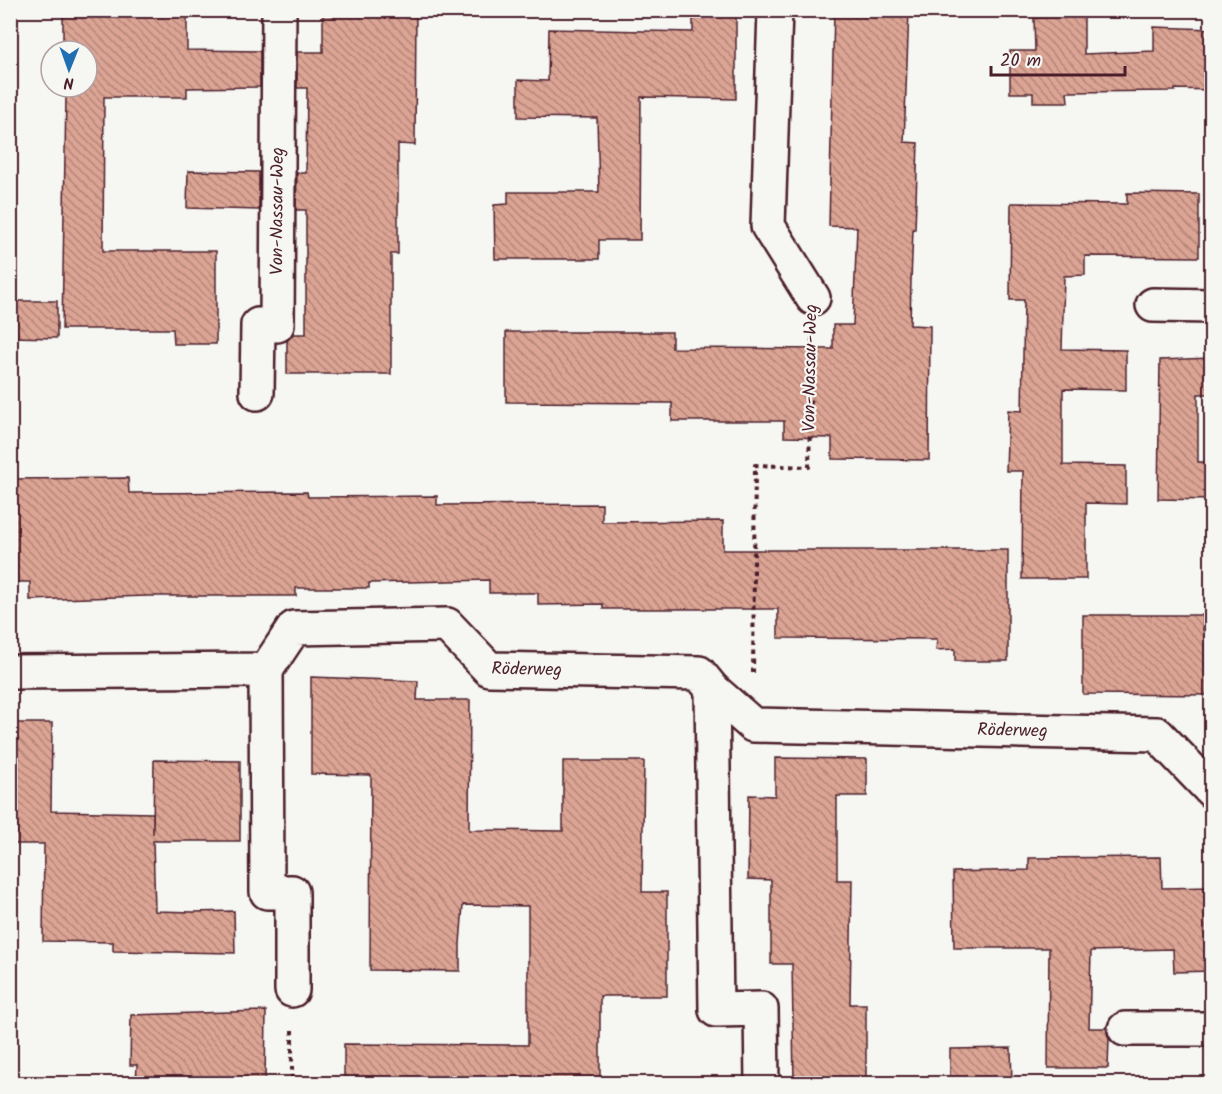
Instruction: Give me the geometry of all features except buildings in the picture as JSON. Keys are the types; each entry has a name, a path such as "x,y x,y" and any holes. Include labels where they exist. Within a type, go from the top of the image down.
{"street":[{"name":"Von-Nassau-Weg","path":"257,393 258,325 277,325 279,10"},
{"name":"Von-Nassau-Weg","path":"775,10 768,226 813,298"},
{"path":"1153,305 1212,306"},
{"name":"Röderweg","path":"266,670 294,628 447,625 489,669 699,673 712,689 753,724 1157,734 1212,791"},
{"path":"10,672 266,670 267,892 292,891 292,990"},
{"path":"712,689 716,1010 761,1009 762,1083"},
{"path":"1125,1029 1212,1029"}],"path":[{"name":"Von-Nassau-Weg","path":"753,724 755,465 809,467 813,298"},
{"path":"292,990 292,1083"}]}
